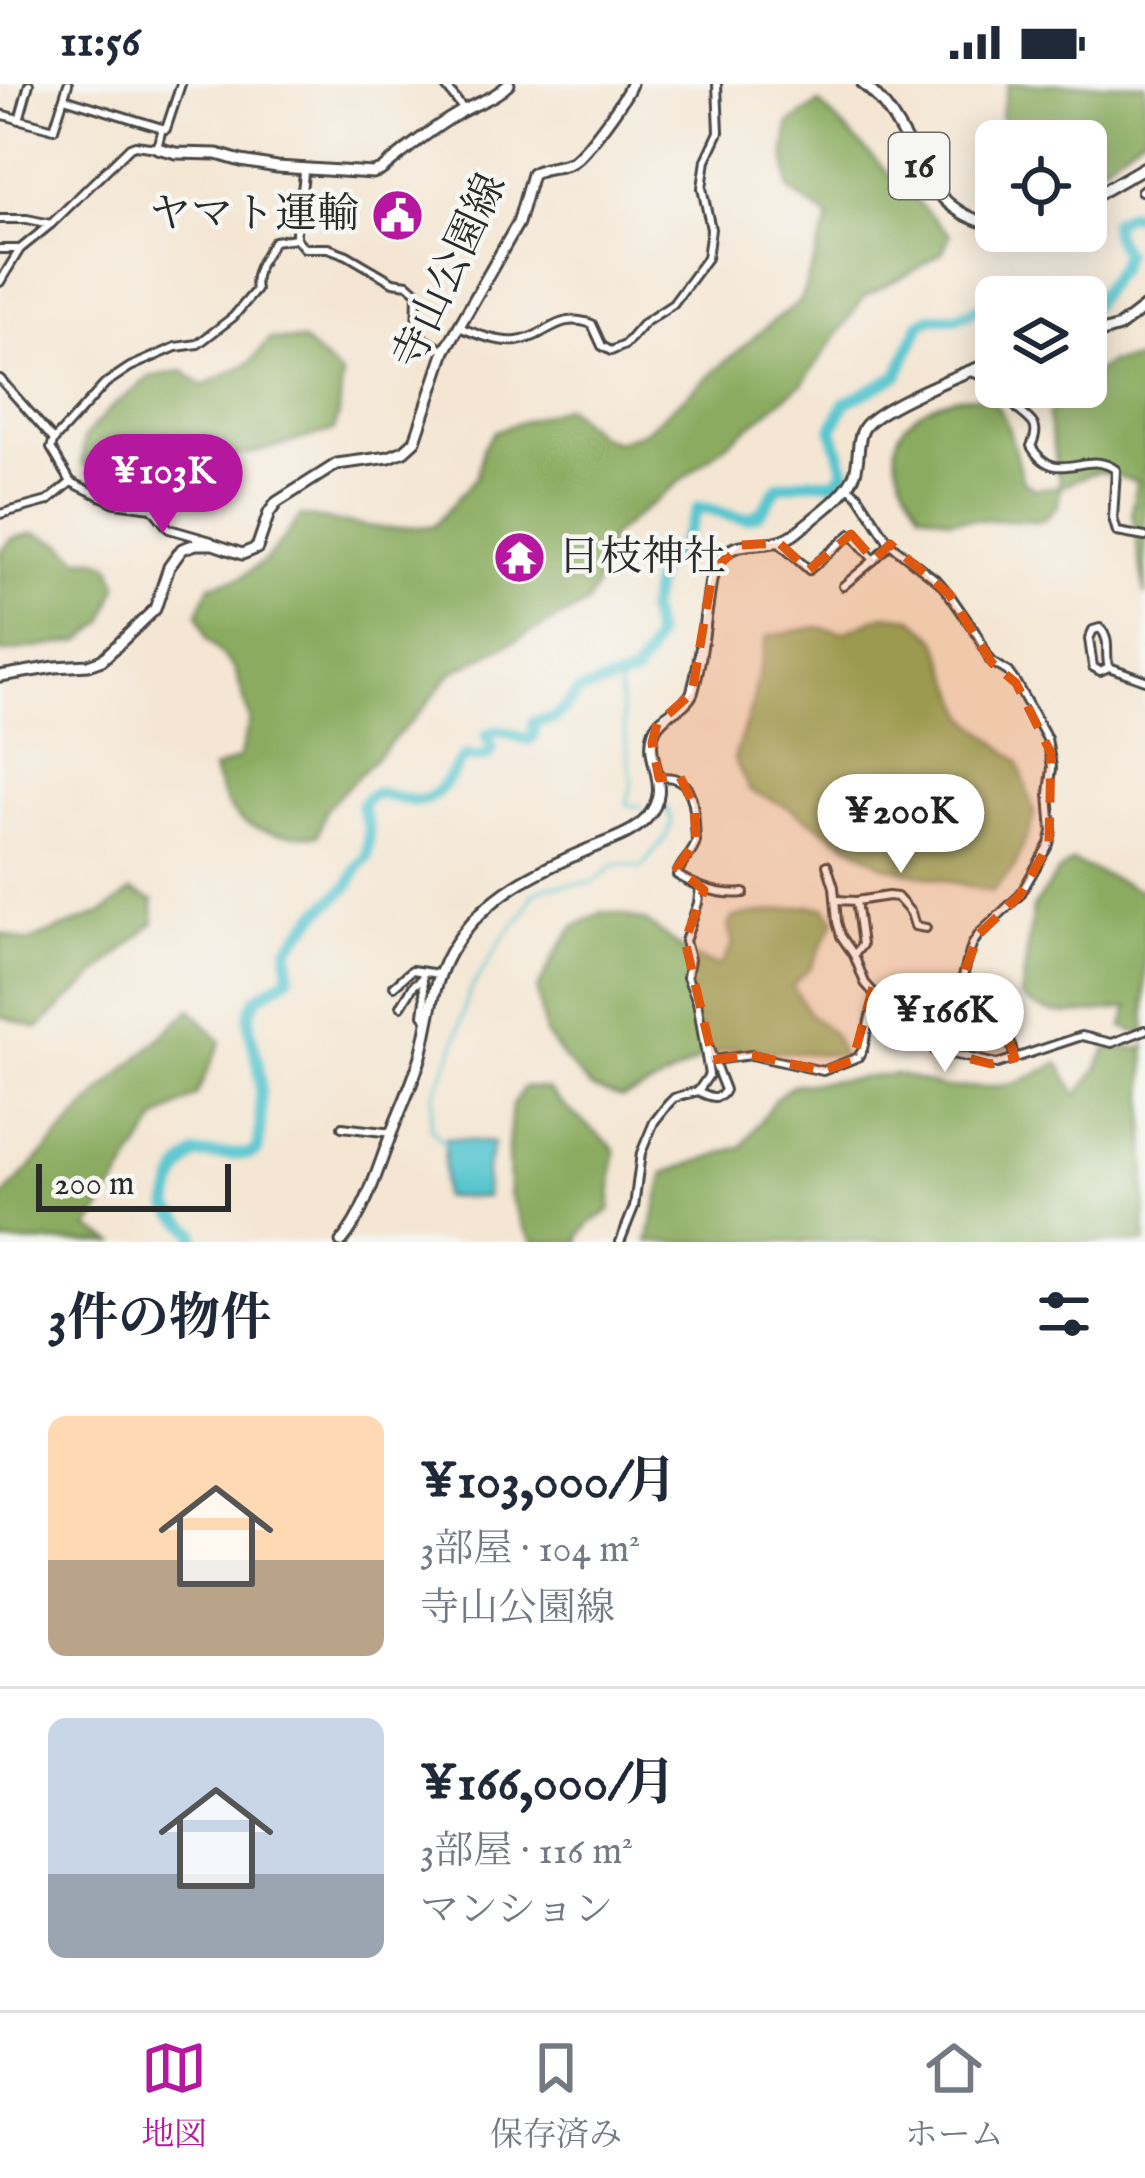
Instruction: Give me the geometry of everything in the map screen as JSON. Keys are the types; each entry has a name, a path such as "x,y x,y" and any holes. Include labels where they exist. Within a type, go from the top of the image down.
{"street":[{"path":"19,120 29,84"},
{"path":"0,114 53,129 68,84"},
{"path":"64,98 166,129 181,84"},
{"path":"444,84 464,110"},
{"path":"0,282 20,250 135,145 358,174 381,170 434,129 509,84"},
{"name":"寺山公園線","path":"0,676 101,660 155,609 174,556 190,545 212,544 242,554 252,551 277,502 337,464 388,457 409,447 419,433 445,351 518,223 532,174 544,167 570,164 581,155 623,102 631,84"},
{"path":"459,327 515,341 566,320 578,320 592,324 602,346 611,352 673,304 710,249 702,188 706,160 719,132 717,84"},
{"name":"16","path":"863,84 892,114 935,192 975,219"},
{"path":"157,148 161,128"},
{"path":"1107,189 1145,167"},
{"path":"304,169 296,238 304,248 328,248 393,282 408,284 417,292 416,334 445,351"},
{"path":"0,220 51,224"},
{"path":"212,544 170,529 152,508 115,503 71,482 51,448 117,375 176,347 198,344 232,317 256,290 259,266 274,241 296,238"},
{"path":"0,249 20,250"},
{"path":"1107,331 1145,308"},
{"path":"341,1242 361,1211 386,1132 416,1072 439,974 455,944 509,888 633,830 656,804 659,778 653,733 692,693 718,560 732,548 779,543 794,535 847,487 857,466 862,432 872,418 975,369"},
{"path":"969,371 975,373"},
{"path":"0,379 54,440"},
{"path":"1016,408 1036,428 1031,446 1046,465 1107,463 1117,470 1113,518 1117,532 1145,537"},
{"path":"0,514 48,501 71,482"},
{"path":"847,487 858,495 890,544 950,594 990,661 1016,683 1052,753 1049,844 1020,895 979,934 963,976 964,995 973,1015 1009,1039 1015,1058"},
{"path":"779,543 809,570 851,534 874,560"},
{"path":"842,586 890,544"},
{"path":"1108,668 1105,634 1100,628 1093,630 1089,639 1093,667 1145,680"},
{"path":"659,778 672,776 683,782 694,805 696,841 677,875 700,888 744,893"},
{"path":"826,865 837,922 859,973 888,1009 901,1014 940,1053 992,1064 1082,1036 1112,1042 1145,1030"},
{"path":"698,1091 711,1098 724,1093 687,977 690,959 685,941 700,888"},
{"path":"836,900 897,897 915,926 926,928"},
{"path":"854,956 862,945 856,901"},
{"path":"394,986 412,970 439,974"},
{"path":"400,1006 422,975"},
{"path":"422,975 423,1015 428,1020"},
{"path":"873,992 921,994"},
{"path":"713,1060 751,1054 823,1070 858,1057 870,1016 888,1009"},
{"path":"620,1242 634,1207 641,1153 654,1122 674,1098 698,1091 707,1080 710,1071 704,1038"},
{"path":"378,1116 386,1132"},
{"path":"342,1126 386,1132"}],"highlighted area":[{"path":"851,534 874,560 890,544 949,594 992,663 1016,683 1051,753 1049,844 1020,895 979,934 963,976 973,1015 1009,1039 1015,1058 991,1064 934,1050 874,983 853,1060 823,1071 751,1055 713,1060 685,941 704,890 677,868 696,841 694,805 679,775 659,778 652,743 657,724 692,693 713,570 741,545 779,543 809,570"}],"green space":[{"path":"1008,84 1145,84 1145,133 1107,162 1107,120 1003,120"},
{"path":"819,103 950,235 942,253 865,296 802,384 610,537 607,562 587,604 451,673 422,710 326,809 318,835 269,831 237,817 213,770 239,758 250,720 235,669 207,639 198,614 210,585 240,578 267,559 301,516 388,529 434,526 477,476 483,448 495,431 565,407 600,436 616,442 644,432 800,302 829,218 789,190 785,152 789,124"},
{"path":"270,339 303,341 342,376 334,430 250,454 216,458 184,476 145,482 109,480 82,463 84,438 108,410 150,377 183,371 203,386 251,362"},
{"path":"1145,359 1145,596 1132,512 1136,481 1098,471 1061,486 1057,507 1042,521 949,519 920,511 902,477 896,449 903,428 914,417 943,401 975,397 975,408 999,409 1023,481 1036,489 1060,486 1048,415 1055,408 1107,408 1109,363"},
{"path":"35,533 63,544 79,559 110,564 118,585 104,622 81,641 0,653 0,551 13,538"},
{"path":"884,615 913,618 937,639 968,718 1018,761 1035,815 1015,867 992,892 884,866 786,806 749,790 734,759 767,636 818,627 843,632"},
{"path":"1072,862 1145,892 1145,1036 1123,1027 1128,1008 1058,1013 1021,997 1033,908 1058,872"},
{"path":"131,891 153,900 154,922 38,1028 0,1016 0,933 27,942 104,912"},
{"path":"825,907 835,920 811,967 792,986 811,1016 833,1033 842,1055 731,1049 706,1056 622,1098 592,1088 545,1034 537,991 574,927 602,912 647,922 691,957 720,966 733,945 728,926 734,917"},
{"path":"191,1009 221,1042 196,1096 158,1119 89,1228 114,1242 0,1242 0,1200 99,1094"},
{"path":"1145,1045 1145,1242 648,1242 665,1173 743,1146 775,1099 792,1085 897,1074 945,1088 986,1087 1015,1084 1059,1063 1077,1096 1106,1049"},
{"path":"524,1087 548,1089 615,1149 610,1210 591,1223 580,1242 534,1242 509,1194 512,1105"}],"water":[{"path":"446,1138 493,1143 486,1197 442,1197"}],"waterway":[{"path":"1107,284 1124,253 1113,222 1130,213 1145,221"},
{"path":"194,1242 194,1232 169,1208 174,1185 195,1155 257,1151 260,1095 249,1022 252,1006 289,976 288,948 349,885 367,858 365,800 377,793 425,800 439,791 465,756 488,755 492,749 486,736 491,733 529,740 534,735 533,722 555,718 579,691 634,675 655,637 649,610 657,572 681,544 698,508 746,518 760,512 779,486 835,482 845,471 832,429 845,403 898,375 920,324 975,310"},
{"path":"623,679 619,689 632,783 627,804 641,807"},
{"path":"448,1149 430,1127 433,1097 455,1045 469,992 505,935 524,914 533,894 548,886 593,883 613,866 623,864 641,868 666,837 672,823 667,808"}],"place":[{"name":"ヤマト運輸","path":"398,215"},
{"name":"日枝神社","path":"519,558"}]}
